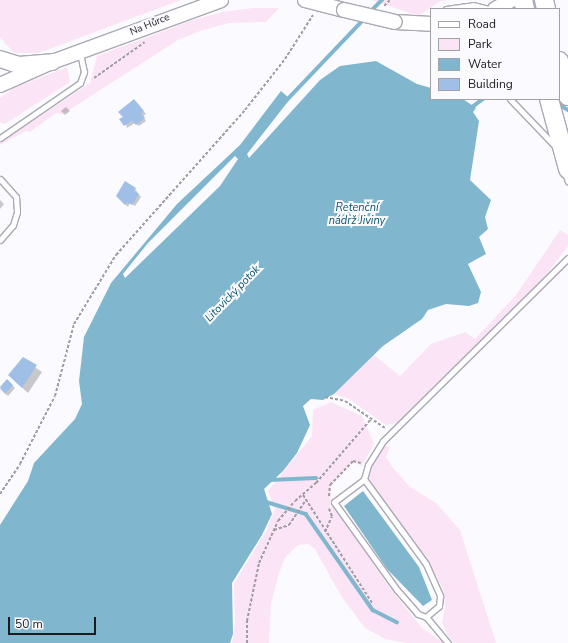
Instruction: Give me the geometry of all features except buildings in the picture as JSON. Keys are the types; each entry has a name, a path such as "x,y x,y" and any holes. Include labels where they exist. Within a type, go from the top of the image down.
{"highway":[{"path":"0,59 19,65 52,62"},
{"path":"560,65 568,96"},
{"path":"549,100 568,169"}],"main road":[{"name":"Na Hůrce","path":"52,62 191,9 221,0"},
{"path":"306,0 395,22 428,22"},
{"path":"497,8 511,0"},
{"path":"0,84 52,62"}],"lane":[{"path":"453,8 473,5 484,8"},
{"path":"0,138 80,83 84,72 80,52"},
{"path":"511,100 556,148 568,182"},
{"path":"0,179 16,197 17,212 13,225 0,240"},
{"path":"448,643 426,617 418,614 397,590 334,502 364,479 368,465 383,441 568,258"},
{"path":"364,479 426,564 440,596 439,606 426,617"}],"path":[{"path":"0,494 20,464 54,396 74,324 116,256 245,110 285,59 320,4"},
{"path":"325,397 345,401 391,433"},
{"path":"247,643 247,622 259,563 273,530 278,521 295,501 303,495 371,419"},
{"path":"303,495 305,501 372,603"},
{"path":"273,530 288,525 305,501"}],"green space":[{"path":"0,0 181,0 39,53 14,53 0,37"},
{"path":"372,0 451,0 441,1 418,16"},
{"path":"253,8 279,8 266,22 229,23 200,31 178,40 63,114 56,113 30,132 26,131 0,145 0,143 90,83 97,56 190,21 222,12"},
{"path":"67,67 70,82 5,124 0,122 0,98 14,88"},
{"path":"560,230 568,235 568,246 549,271 520,304 397,423 386,425 349,399 334,394 374,355 400,376 431,344 465,332 475,339 516,295"},
{"path":"331,402 362,416 374,443 362,466 353,462 331,486 330,510 333,504 390,588 422,628 444,643 407,643 385,639 365,628 341,596 315,549 308,544 298,545 285,558 279,573 271,604 269,643 232,643 235,625 234,584 267,529 275,509 268,491 312,436 313,410"},
{"path":"384,445 390,447 386,457 393,468 410,487 436,503 460,530 496,643 454,643 447,634 442,622 445,608 444,592 430,563 367,479 374,459"}],"water":[{"name":"Retenční nádrž Jiviny","path":"376,61 417,84 430,88 430,100 464,100 476,108 473,112 479,121 470,180 491,200 485,217 488,229 479,237 486,254 468,264 481,292 478,303 469,306 446,304 428,310 422,319 383,346 334,394 323,400 311,399 303,406 310,425 297,453 283,471 264,489 272,514 262,535 232,583 233,634 230,643 0,643 0,525 28,481 34,463 75,419 82,404 79,381 84,337 111,283 177,204 240,145 281,91 290,99 247,154 249,158 320,80 340,66","holes":["235,156 238,159 220,186 125,278 123,274 148,243"]},
{"path":"363,491 419,567 432,600 423,606 387,569 344,506"}],"waterway":[{"name":"Litovický potok","path":"370,12 382,0"},
{"name":"Litovický potok","path":"286,101 365,18"},
{"path":"471,108 482,100"},
{"path":"557,103 568,110"},
{"path":"269,480 316,478"},
{"path":"263,501 306,514 373,610 397,622"}]}
